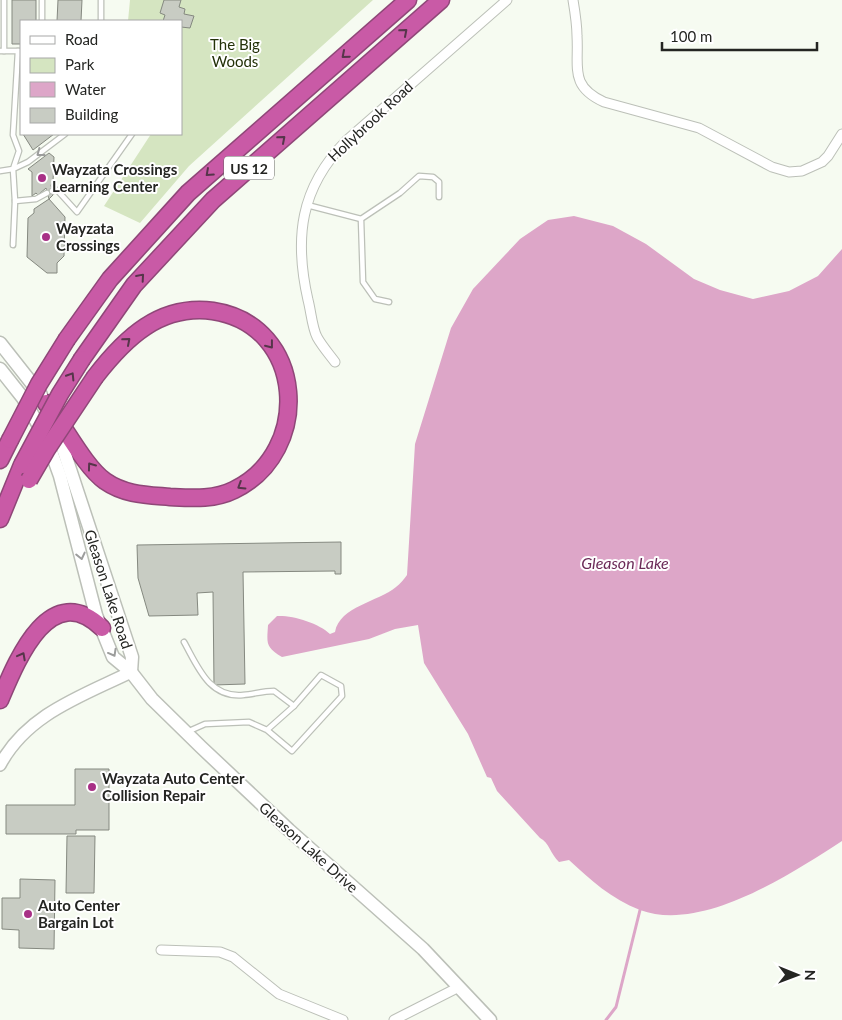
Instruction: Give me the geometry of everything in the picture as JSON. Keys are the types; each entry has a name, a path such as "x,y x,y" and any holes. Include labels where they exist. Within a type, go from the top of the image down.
{"highway":[{"name":"US 12","path":"0,460 39,384 67,339 110,279 188,192 408,0"},
{"name":"US 12","path":"26,472 60,394 134,285 213,200 440,0"},
{"path":"0,519 26,472 47,448 95,377 122,345 154,320 186,310 217,312 248,324 258,332 275,352 282,365 289,390 288,420 279,444 262,467 251,479 233,491 205,498 143,495 120,490 100,477 46,403"},
{"path":"0,700 27,647 46,620 64,612 75,612 90,617 102,628"}],"main road":[{"name":"Gleason Lake Road","path":"0,343 46,403 65,449 132,657 131,672"},
{"name":"Gleason Lake Road","path":"0,369 23,398 47,440 60,476 102,628 113,657 131,672"},
{"name":"Gleason Lake Drive","path":"131,672 152,699 186,732 289,830 422,949 490,1020"}],"street":[{"name":"Hollybrook Road","path":"335,362 316,336 304,284 301,234 306,204 320,171 346,141 507,0"},
{"path":"573,0 578,37 577,76 592,97 699,128 772,167 789,172 802,171 822,162 842,134"},
{"path":"0,765 24,732 42,717 131,672"},
{"path":"161,950 220,952 233,957 279,994 344,1020"},
{"path":"394,1020 459,987"}],"lane":[{"path":"4,0 2,51 20,50 14,135 19,151 13,169 15,201 13,245"},
{"path":"42,0 42,20"},
{"path":"101,0 101,20"},
{"path":"0,171 13,169 28,162 64,135"},
{"path":"15,201 36,199 57,190 77,212 131,135"},
{"path":"306,204 361,219 400,192 419,176 433,177 439,182 439,197"},
{"path":"361,219 363,282 376,298 388,302"},
{"path":"184,642 208,683 216,690 232,695 274,691 294,706"},
{"path":"186,732 206,724 249,722 267,730 292,750 342,696 341,686 321,675 294,706 267,730"}],"green space":[{"name":"The Big Woods","path":"130,0 373,0 189,166 140,223 104,206 150,135 182,135 182,20 128,20"}],"water":[{"name":"Gleason Lake","path":"574,216 613,226 646,244 694,279 720,290 753,299 789,291 818,276 842,249 842,841 772,883 718,907 691,914 664,915 630,906 593,882 569,860 559,862 556,859 546,842 540,838 497,791 491,778 487,777 468,734 424,663 418,625 395,629 369,639 282,657 272,650 268,644 268,625 277,616 305,620 319,626 330,634 335,632 338,623 344,616 361,605 388,592 407,575 415,444 451,328 473,289 520,239 548,220"}],"building":[{"path":"12,0 36,0 36,20 20,20 20,44 12,44"},
{"path":"58,0 82,0 81,20 57,20"},
{"path":"164,0 181,0 179,7 185,9 184,14 194,16 190,28 182,27 182,20 163,20 165,15 160,13"},
{"path":"24,135 53,135 33,150"},
{"name":"Wayzata Crossings Learning Center","path":"49,153 54,157 53,182 51,185 53,195 49,199 46,188 38,195 36,193 32,196 32,172 28,169"},
{"name":"Wayzata Crossings","path":"49,199 65,217 64,256 57,263 57,273 47,273 27,257 28,218 34,213 34,209"},
{"path":"341,542 341,574 335,574 335,571 243,572 245,684 214,685 213,592 197,593 198,615 149,616 138,578 137,545"},
{"name":"Wayzata Auto Center Collision Repair","path":"75,769 109,769 109,830 76,830 76,834 6,834 6,805 75,805"},
{"path":"67,836 95,836 94,893 66,893"},
{"name":"Auto Center Bargain Lot","path":"20,879 55,880 54,949 19,948 19,930 2,929 2,898 20,898"}],"waterway":[{"path":"606,1020 616,1007 640,910"}],"place":[{"name":"Wayzata Crossings Learning Center","path":"42,178"},
{"name":"Wayzata Crossings","path":"46,237"},
{"name":"Wayzata Auto Center Collision Repair","path":"92,787"},
{"name":"Auto Center Bargain Lot","path":"28,914"}]}
